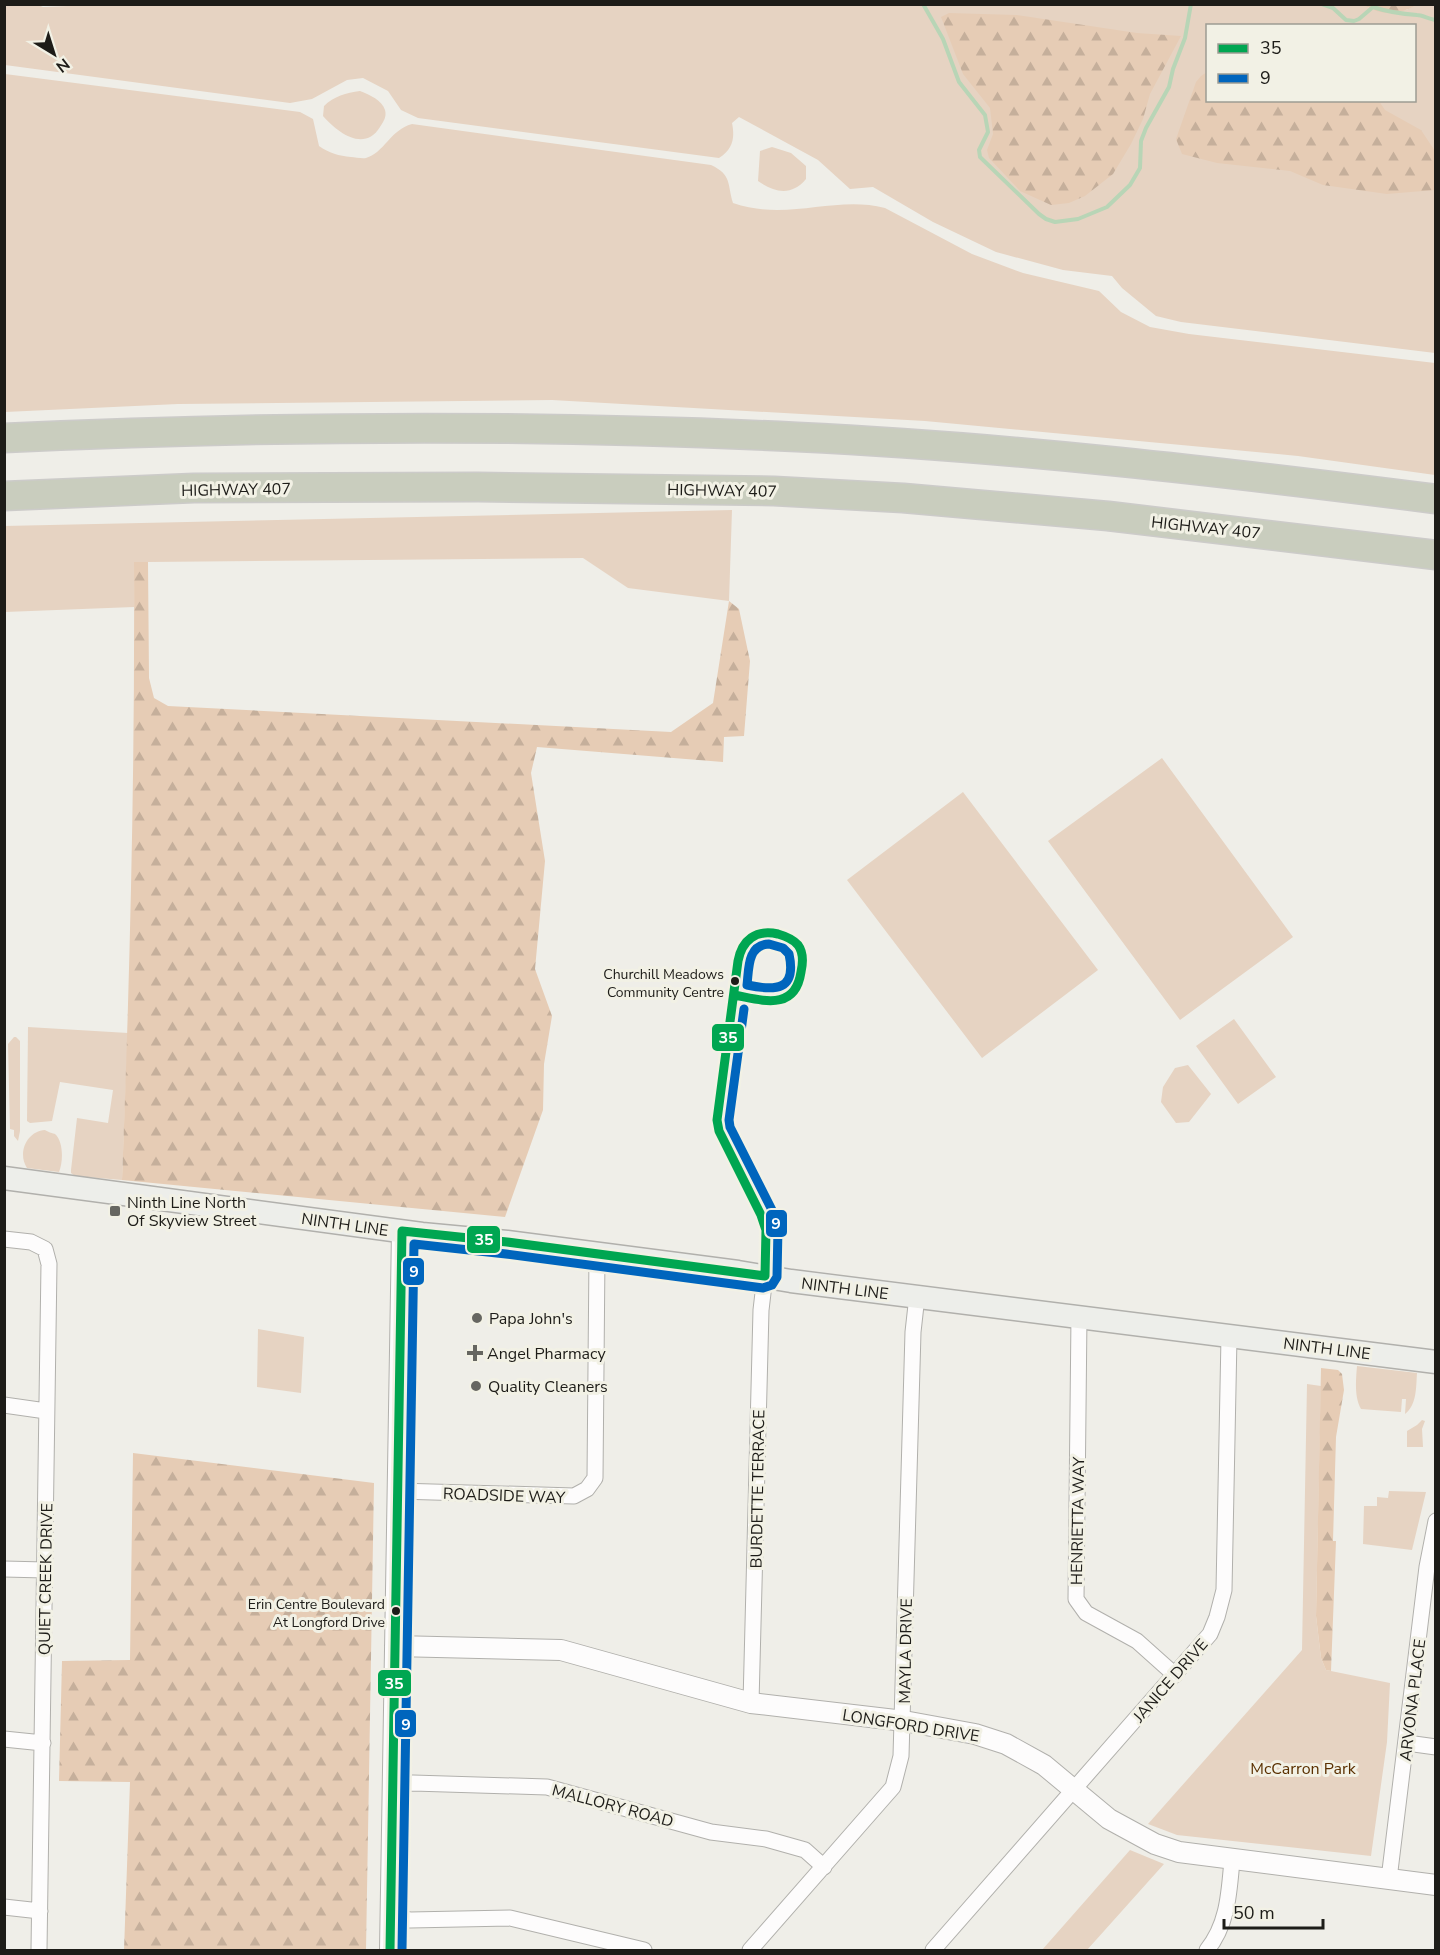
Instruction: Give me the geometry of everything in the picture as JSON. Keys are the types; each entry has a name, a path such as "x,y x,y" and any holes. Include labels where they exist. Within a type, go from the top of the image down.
{"highway":[{"path":"4,438 321,428 557,428 799,437 975,449 1126,463 1436,499"},
{"name":"HIGHWAY 407","path":"4,496 206,488 478,487 774,490 903,498 1108,516 1436,555"}],"main road":[{"name":"NINTH LINE","path":"4,1178 791,1281 1436,1362"}],"street":[{"path":"390,1950 402,1231"},
{"name":"QUIET CREEK DRIVE","path":"4,1239 32,1242 45,1249 49,1264 44,1743 39,1950"},
{"name":"ROADSIDE WAY","path":"398,1491 574,1496 587,1489 595,1478 597,1254"},
{"name":"BURDETTE TERRACE","path":"751,1703 761,1310 765,1276"},
{"name":"MAYLA DRIVE","path":"750,1950 893,1787 901,1756 904,1721 913,1332 917,1296"},
{"name":"HENRIETTA WAY","path":"1079,1316 1076,1599 1086,1613 1137,1641 1175,1675"},
{"name":"JANICE DRIVE","path":"933,1950 1210,1634 1224,1590 1229,1337"},
{"path":"4,1405 46,1411"},
{"name":"ARVONA PLACE","path":"1389,1879 1428,1567 1436,1521"},
{"path":"4,1569 45,1570"},
{"name":"LONGFORD DRIVE","path":"395,1646 561,1650 751,1703 904,1721 975,1734 1006,1744 1044,1765 1109,1819 1155,1844 1179,1852 1436,1885"},
{"path":"4,1739 44,1743"},
{"path":"1407,1743 1436,1747"},
{"name":"MALLORY ROAD","path":"393,1784 413,1782 547,1787 711,1832 766,1839 805,1850 824,1866"},
{"path":"1207,1950 1218,1934 1226,1912 1232,1860"},
{"path":"4,1907 40,1911"},
{"path":"391,1917 410,1920 510,1918 644,1950"}],"green space":[{"path":"5,4 43,7 116,4 1364,4 1371,10 1406,10 1417,5 1435,5 1435,353 1181,322 1156,316 1122,288 1112,276 1063,270 996,252 933,222 873,187 850,189 818,160 739,117 732,123 733,138 730,147 719,158 418,118 401,110 388,91 363,78 347,80 312,99 290,103 5,65"},
{"path":"1364,5 1417,5 1404,11 1390,13 1370,9"},
{"path":"949,13 1017,15 1137,33 1181,36 1150,94 1143,119 1131,144 1113,174 1085,196 1069,203 1051,205 1020,191 989,158 987,150 993,134 990,108 963,74 941,17"},
{"path":"1206,73 1206,102 1380,102 1385,110 1421,130 1435,151 1435,190 1387,194 1323,185 1290,171 1217,163 1182,154 1176,139 1196,82"},
{"path":"5,74 300,112 313,119 319,146 347,157 364,158 372,155 398,131 412,124 711,165 726,176 733,203 753,208 792,210 847,204 885,208 972,254 1023,273 1099,291 1121,312 1150,327 1189,334 1435,363 1435,475 1298,456 925,421 552,400 178,404 5,412"},
{"path":"360,91 378,101 385,110 385,115 374,135 359,139 343,133 323,116 324,106 336,97"},
{"path":"772,147 791,153 806,166 806,179 795,188 777,190 758,181 760,151"},
{"path":"732,510 729,601 628,588 583,558 148,562 134,563 134,607 5,612 4,526"},
{"path":"134,562 148,562 149,678 154,698 168,706 671,732 713,703 729,601 739,609 750,661 744,736 724,737 723,762 537,747 531,773 545,861 535,969 552,1016 544,1064 543,1110 505,1217 122,1180 131,871"},
{"path":"1162,758 1293,937 1180,1020 1048,841"},
{"path":"963,792 1098,970 982,1058 847,880"},
{"path":"1234,1019 1276,1077 1238,1104 1196,1046"},
{"path":"28,1027 128,1033 122,1180 75,1176 71,1173 77,1118 108,1123 113,1090 60,1082 52,1121 30,1123 27,1121"},
{"path":"14,1037 20,1041 18,1141 14,1136 14,1130 10,1129 8,1044"},
{"path":"1188,1065 1211,1094 1189,1122 1176,1123 1161,1102 1163,1087 1175,1068"},
{"path":"45,1130 55,1134 60,1142 62,1158 59,1172 27,1168 24,1162 24,1150 29,1139 33,1134"},
{"path":"258,1329 304,1337 301,1393 257,1387"},
{"path":"1357,1366 1417,1373 1415,1395 1409,1410 1405,1414 1406,1399 1402,1399 1401,1412 1361,1409 1356,1394"},
{"path":"1321,1368 1338,1370 1342,1374 1344,1390 1336,1437 1333,1541 1336,1541 1331,1671 1326,1670 1321,1658 1316,1616"},
{"name":"McCarron Park","path":"1307,1384 1321,1386 1316,1616 1321,1658 1326,1670 1390,1683 1387,1742 1371,1856 1177,1835 1148,1824 1302,1650"},
{"path":"1422,1420 1425,1421 1422,1429 1423,1447 1407,1447 1407,1431"},
{"path":"133,1453 374,1483 366,1950 124,1950 130,1782 59,1781 62,1661 130,1660"},
{"path":"1389,1491 1426,1492 1412,1550 1363,1544 1364,1506 1377,1506 1377,1497 1388,1498"},
{"path":"1130,1850 1164,1864 1087,1950 1042,1950"}],"waterway":[{"path":"923,4 943,39 959,82 985,115 988,132 979,150 980,157 1039,214 1055,222 1078,219 1107,207 1130,185 1140,168 1141,141 1146,128 1169,87 1185,38 1191,4"},
{"path":"1322,4 1333,8 1346,20 1359,19 1373,7 1436,20"}],"transit line":[{"name":"35","path":"390,1950 402,1231 507,1242 765,1276 766,1230 761,1215 719,1131 717,1120 738,961 743,947 751,938 763,933 778,934 798,945 802,955 802,965 798,985 792,993 776,1000 734,995"},
{"name":"9","path":"769,944 783,948 789,954 791,966 787,982 775,988 747,985 750,959 753,953 762,945 769,944"},
{"name":"9","path":"402,1950 414,1244 763,1288 772,1285 777,1277 778,1228 772,1210 730,1127 729,1120 744,1009"}],"place":[{"name":"Churchill Meadows Community Centre","path":"735,981"},
{"name":"Ninth Line North Of Skyview Street","path":"115,1211"},
{"name":"Papa John's","path":"477,1318"},
{"name":"Angel Pharmacy","path":"475,1353"},
{"name":"Quality Cleaners","path":"476,1386"},
{"name":"Erin Centre Boulevard At Longford Drive","path":"396,1611"}]}
